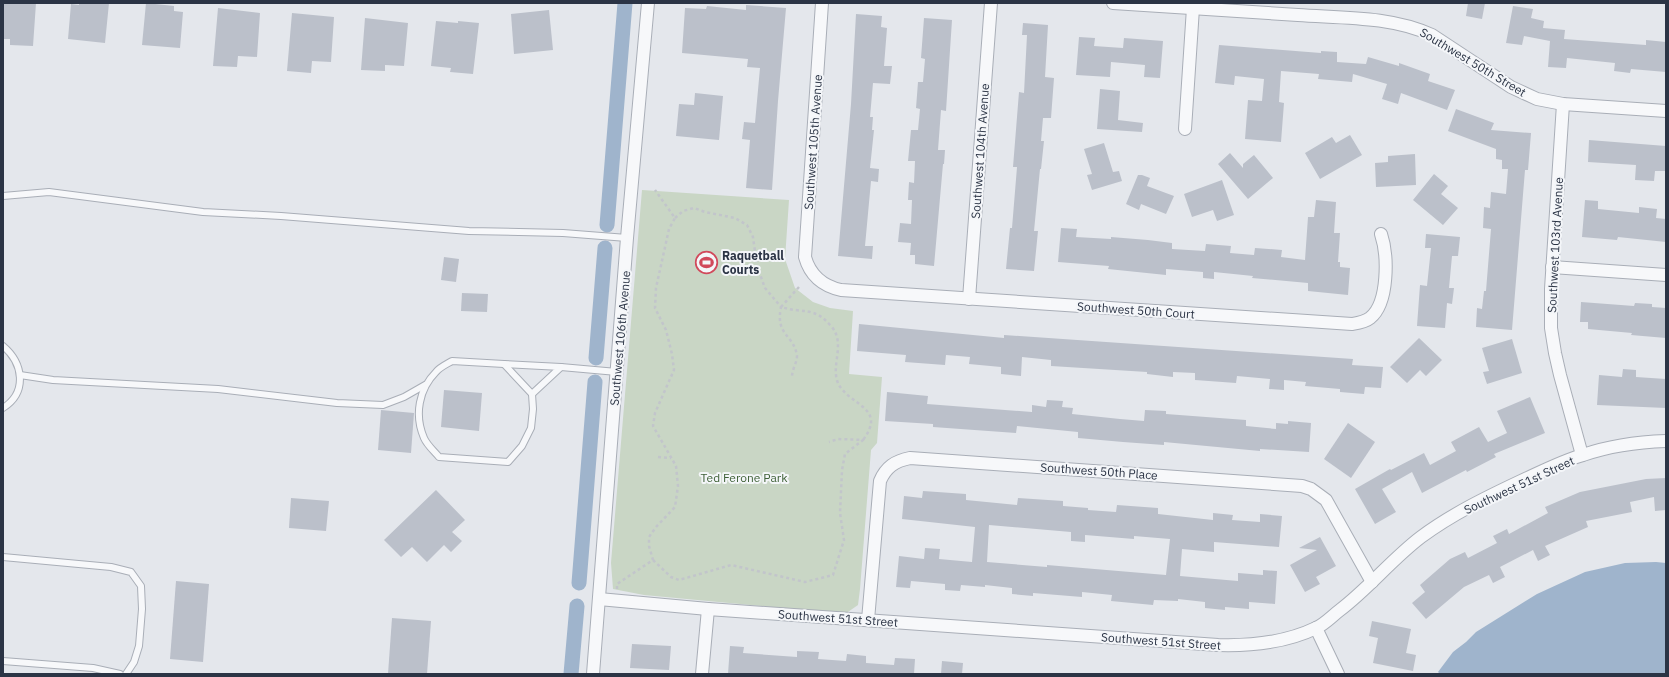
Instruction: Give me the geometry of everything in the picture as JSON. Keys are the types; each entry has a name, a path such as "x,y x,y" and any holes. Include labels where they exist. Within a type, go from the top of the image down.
{"street":[{"name":"Southwest 106th Avenue","path":"593,674 627,238 648,3"},
{"name":"Southwest 105th Avenue","path":"816,278 807,265 805,248 822,3"},
{"name":"Southwest 104th Avenue","path":"969,299 991,3"},
{"name":"Southwest 50th Street","path":"1113,3 1356,19 1410,26 1432,35 1524,94 1551,103 1666,111"},
{"path":"1185,129 1193,8"},
{"name":"Southwest 103rd Avenue","path":"1563,104 1552,267 1550,306 1551,328 1555,353 1582,455"},
{"name":"Southwest 50th Court","path":"816,278 832,288 841,290 1352,324 1362,322 1370,318 1380,304 1386,254 1381,234"},
{"path":"1552,267 1666,275"},
{"name":"Southwest 51st Street","path":"599,599 708,609 1246,646 1282,639 1316,628 1352,601 1421,537 1483,499 1582,455 1612,447 1645,442 1666,441"},
{"name":"Southwest 50th Place","path":"868,620 879,489 883,474 888,468 901,460 910,458 1302,486 1311,489 1326,500 1372,582"},
{"path":"702,674 708,609"},
{"path":"1316,628 1338,674"}],"lane":[{"path":"3,196 49,192 203,212 280,216 469,231 563,233 627,238"},
{"path":"3,346 12,353 18,364 20,376 19,388 14,398 3,408"},
{"path":"20,376 53,380 218,389 337,403 383,405 404,397 425,385 437,371 452,361 561,367 617,372"},
{"path":"425,385 419,402 419,420 424,439 439,458 508,462 522,446 531,428 533,409 532,394 504,364"},
{"path":"532,394 561,367"},
{"path":"3,557 111,567 131,572 141,586 142,610 138,646 134,662 126,674"},
{"path":"3,661 93,668 120,674"}],"path":[{"path":"655,190 675,218"},
{"path":"694,208 705,212 734,218 747,225 752,238 757,266 765,288 781,307 794,311 813,311 833,327 839,346 836,375 839,384 847,395 869,412 871,421 870,431 863,440 846,454 842,470 840,512 844,540 833,574 805,582 731,565 679,580 671,577 653,560 649,546 649,537 656,526 674,507 678,486 676,466 653,426 655,413 674,370 666,330 655,308 656,288 670,229 675,218 683,211 694,208"},
{"path":"792,377 792,371 797,357 795,348 780,325 781,307 799,287"},
{"path":"829,442 838,439 863,440"},
{"path":"658,457 671,458"},
{"path":"617,592 618,584 653,560"}],"green space":[{"name":"Ted Ferone Park","path":"642,190 789,200 785,259 795,288 813,302 830,308 853,311 849,374 882,377 877,443 871,450 858,605 845,614 644,595 613,589 611,563"}],"water":[{"path":"1625,563 1666,563 1666,674 1440,674 1438,672 1453,652 1476,632 1537,594 1585,572"}],"building":[{"path":"3,3 36,3 33,46 10,45 10,39 3,39"},
{"path":"79,3 109,3 105,43 68,39 71,4 79,5"},
{"path":"146,3 174,6 174,11 183,12 180,48 142,45"},
{"path":"1468,3 1485,3 1482,19 1466,16"},
{"path":"746,5 786,8 772,190 746,188 750,140 742,139 744,122 755,123 760,68 747,67 748,59 682,53 685,8 706,9 707,6 746,10"},
{"path":"1513,6 1533,9 1531,18 1544,21 1543,28 1565,30 1564,39 1646,45 1646,40 1666,42 1666,72 1631,69 1630,73 1614,71 1615,63 1567,58 1566,68 1548,67 1550,41 1524,36 1522,45 1506,43"},
{"path":"218,8 260,13 257,57 238,56 237,67 213,66"},
{"path":"549,10 553,50 514,54 511,14"},
{"path":"292,13 334,17 331,62 312,61 311,73 287,71"},
{"path":"856,14 882,16 881,27 887,28 884,66 892,66 890,84 873,83 870,117 873,117 872,130 874,130 870,168 879,169 878,182 871,181 865,246 873,246 872,259 838,256 851,104"},
{"path":"365,18 408,23 404,66 385,65 385,71 361,70"},
{"path":"924,18 952,20 946,111 941,110 938,150 945,150 934,266 915,264 915,255 910,255 911,243 898,242 900,223 911,224 912,200 908,200 909,182 914,183 915,161 908,161 911,130 918,130 920,109 916,108 918,82 923,82 925,59 921,58"},
{"path":"436,21 479,23 473,74 450,72 451,68 431,66"},
{"path":"1023,23 1048,25 1045,77 1054,78 1051,118 1043,118 1041,141 1044,141 1034,231 1038,231 1034,271 1006,269 1010,228 1012,228 1017,167 1013,167 1019,92 1024,93 1027,35 1022,35"},
{"path":"1079,37 1095,38 1094,46 1123,48 1124,38 1163,41 1160,78 1144,77 1145,65 1111,62 1110,77 1076,75"},
{"path":"1219,45 1321,53 1321,51 1337,52 1337,62 1366,64 1368,57 1399,66 1399,63 1430,74 1428,81 1455,90 1447,110 1401,93 1398,104 1382,99 1387,84 1353,74 1352,82 1318,79 1319,74 1281,71 1279,102 1284,103 1281,142 1245,139 1248,100 1262,101 1264,79 1235,76 1234,85 1215,83"},
{"path":"1100,89 1120,91 1118,120 1143,123 1142,132 1097,129"},
{"path":"695,93 723,96 719,140 676,136 679,104 694,105"},
{"path":"1456,109 1494,123 1491,130 1531,133 1528,170 1525,170 1512,330 1476,327 1477,308 1482,309 1484,291 1486,291 1491,229 1483,228 1484,207 1490,208 1491,192 1506,194 1508,169 1502,169 1502,160 1496,159 1496,149 1448,131"},
{"path":"1350,135 1362,155 1320,179 1305,153 1332,137 1336,143"},
{"path":"1589,140 1666,146 1666,171 1655,171 1654,181 1635,180 1636,165 1588,162"},
{"path":"1104,143 1113,172 1119,171 1122,181 1092,190 1087,175 1092,174 1084,149"},
{"path":"1230,153 1243,168 1243,164 1254,155 1273,178 1248,199 1218,164"},
{"path":"1415,154 1416,185 1376,187 1375,163 1388,162 1388,156"},
{"path":"1434,174 1448,186 1441,194 1458,208 1443,225 1413,200"},
{"path":"1138,175 1150,178 1147,186 1174,196 1166,214 1141,204 1139,210 1126,204"},
{"path":"1222,180 1234,215 1217,221 1213,210 1192,217 1184,194"},
{"path":"1316,200 1336,202 1334,233 1340,233 1338,262 1340,262 1340,267 1350,268 1348,295 1308,291 1308,283 1252,278 1253,276 1214,272 1214,279 1203,278 1203,272 1166,269 1166,275 1108,269 1109,266 1058,262 1061,228 1077,229 1076,237 1111,239 1111,237 1148,240 1172,243 1172,249 1205,251 1206,244 1231,246 1230,253 1254,255 1255,248 1282,250 1281,257 1305,260 1308,217 1314,217"},
{"path":"1585,200 1598,201 1598,209 1639,213 1639,207 1657,209 1656,218 1666,219 1666,242 1618,237 1617,240 1582,237"},
{"path":"1426,234 1460,237 1458,256 1452,256 1449,288 1454,288 1452,304 1447,303 1445,328 1417,326 1420,285 1427,286 1431,248 1425,248"},
{"path":"444,257 459,259 456,282 441,280"},
{"path":"462,293 488,294 487,312 461,311"},
{"path":"1581,302 1634,306 1635,303 1652,304 1652,307 1666,308 1666,338 1588,329 1588,322 1580,322"},
{"path":"859,324 1004,338 1004,335 1353,359 1352,365 1383,367 1381,388 1365,387 1364,394 1340,392 1340,389 1305,386 1306,382 1284,380 1284,390 1269,389 1270,379 1237,376 1236,383 1195,380 1195,373 1173,372 1173,377 1147,374 1147,372 1051,366 1051,360 1022,357 1021,376 1001,374 1001,367 969,364 970,357 946,355 945,365 905,362 906,355 857,351"},
{"path":"1419,338 1442,360 1426,376 1420,370 1407,383 1390,367"},
{"path":"1512,339 1522,373 1487,384 1483,372 1489,371 1482,348"},
{"path":"1623,369 1636,370 1636,377 1666,379 1666,408 1597,405 1599,375 1622,377"},
{"path":"444,390 482,393 479,431 441,427"},
{"path":"887,392 928,396 927,404 1032,412 1032,405 1046,407 1047,400 1063,401 1062,407 1073,408 1072,414 1144,421 1145,410 1166,411 1166,414 1246,420 1246,426 1276,429 1276,423 1288,424 1288,421 1311,423 1309,452 1260,449 1260,451 1164,442 1164,445 1078,438 1078,432 1017,426 1016,433 933,427 933,424 885,421"},
{"path":"1530,397 1545,433 1494,454 1496,457 1467,472 1466,470 1422,493 1412,472 1382,489 1396,512 1375,524 1355,489 1390,469 1391,470 1424,453 1430,465 1456,451 1451,442 1479,427 1488,442 1507,433 1497,411"},
{"path":"381,410 414,413 411,453 378,450"},
{"path":"1348,423 1375,442 1351,478 1324,459"},
{"path":"1666,478 1666,510 1655,511 1654,497 1630,502 1632,512 1586,521 1588,527 1545,546 1550,555 1538,561 1533,550 1500,567 1505,577 1493,583 1489,575 1464,587 1426,619 1412,603 1425,592 1420,585 1450,559 1465,552 1468,558 1497,543 1493,536 1507,529 1509,534 1548,513 1545,507 1580,492 1646,479"},
{"path":"436,490 465,520 452,532 462,541 451,552 444,545 427,562 412,547 401,557 384,540"},
{"path":"923,491 966,494 966,500 1017,505 1018,498 1063,501 1063,506 1116,512 1117,505 1158,508 1158,514 1213,520 1213,513 1233,515 1232,520 1260,522 1260,514 1282,516 1279,547 1214,542 1214,552 1182,549 1180,576 1238,581 1238,573 1263,575 1263,570 1277,571 1275,604 1249,602 1249,609 1225,607 1225,610 1205,608 1205,602 1178,599 1178,601 1154,600 1153,605 1111,601 1112,595 1082,592 1082,597 1033,593 1033,596 1012,594 1012,588 985,585 985,587 961,585 960,591 945,590 945,584 911,581 910,588 896,587 899,556 924,559 925,548 940,549 939,559 972,562 975,527 902,519 904,496 922,498","holes":["989,525 1071,532 1071,541 1085,542 1085,535 1134,539 1134,536 1170,539 1166,575 1047,565 1047,567 987,562"]},
{"path":"291,498 329,501 326,531 289,528"},
{"path":"1320,537 1336,566 1316,577 1320,584 1305,592 1290,565 1317,550 1299,548"},
{"path":"176,581 209,584 203,662 170,659"},
{"path":"392,618 431,621 427,674 388,674"},
{"path":"1372,621 1411,629 1406,653 1416,655 1413,671 1373,663 1378,638 1369,636"},
{"path":"632,644 671,646 669,670 630,668"},
{"path":"730,646 744,647 743,653 797,657 797,651 819,652 818,659 846,661 847,654 866,656 866,663 894,665 895,658 915,659 914,674 728,674"},
{"path":"942,661 963,663 962,674 941,674"}],"waterway":[{"path":"607,225 625,3"},
{"path":"596,358 605,248"},
{"path":"579,583 595,382"},
{"path":"571,674 577,606"}],"place":[{"name":"Raquetball Courts","path":"706,262"}]}
